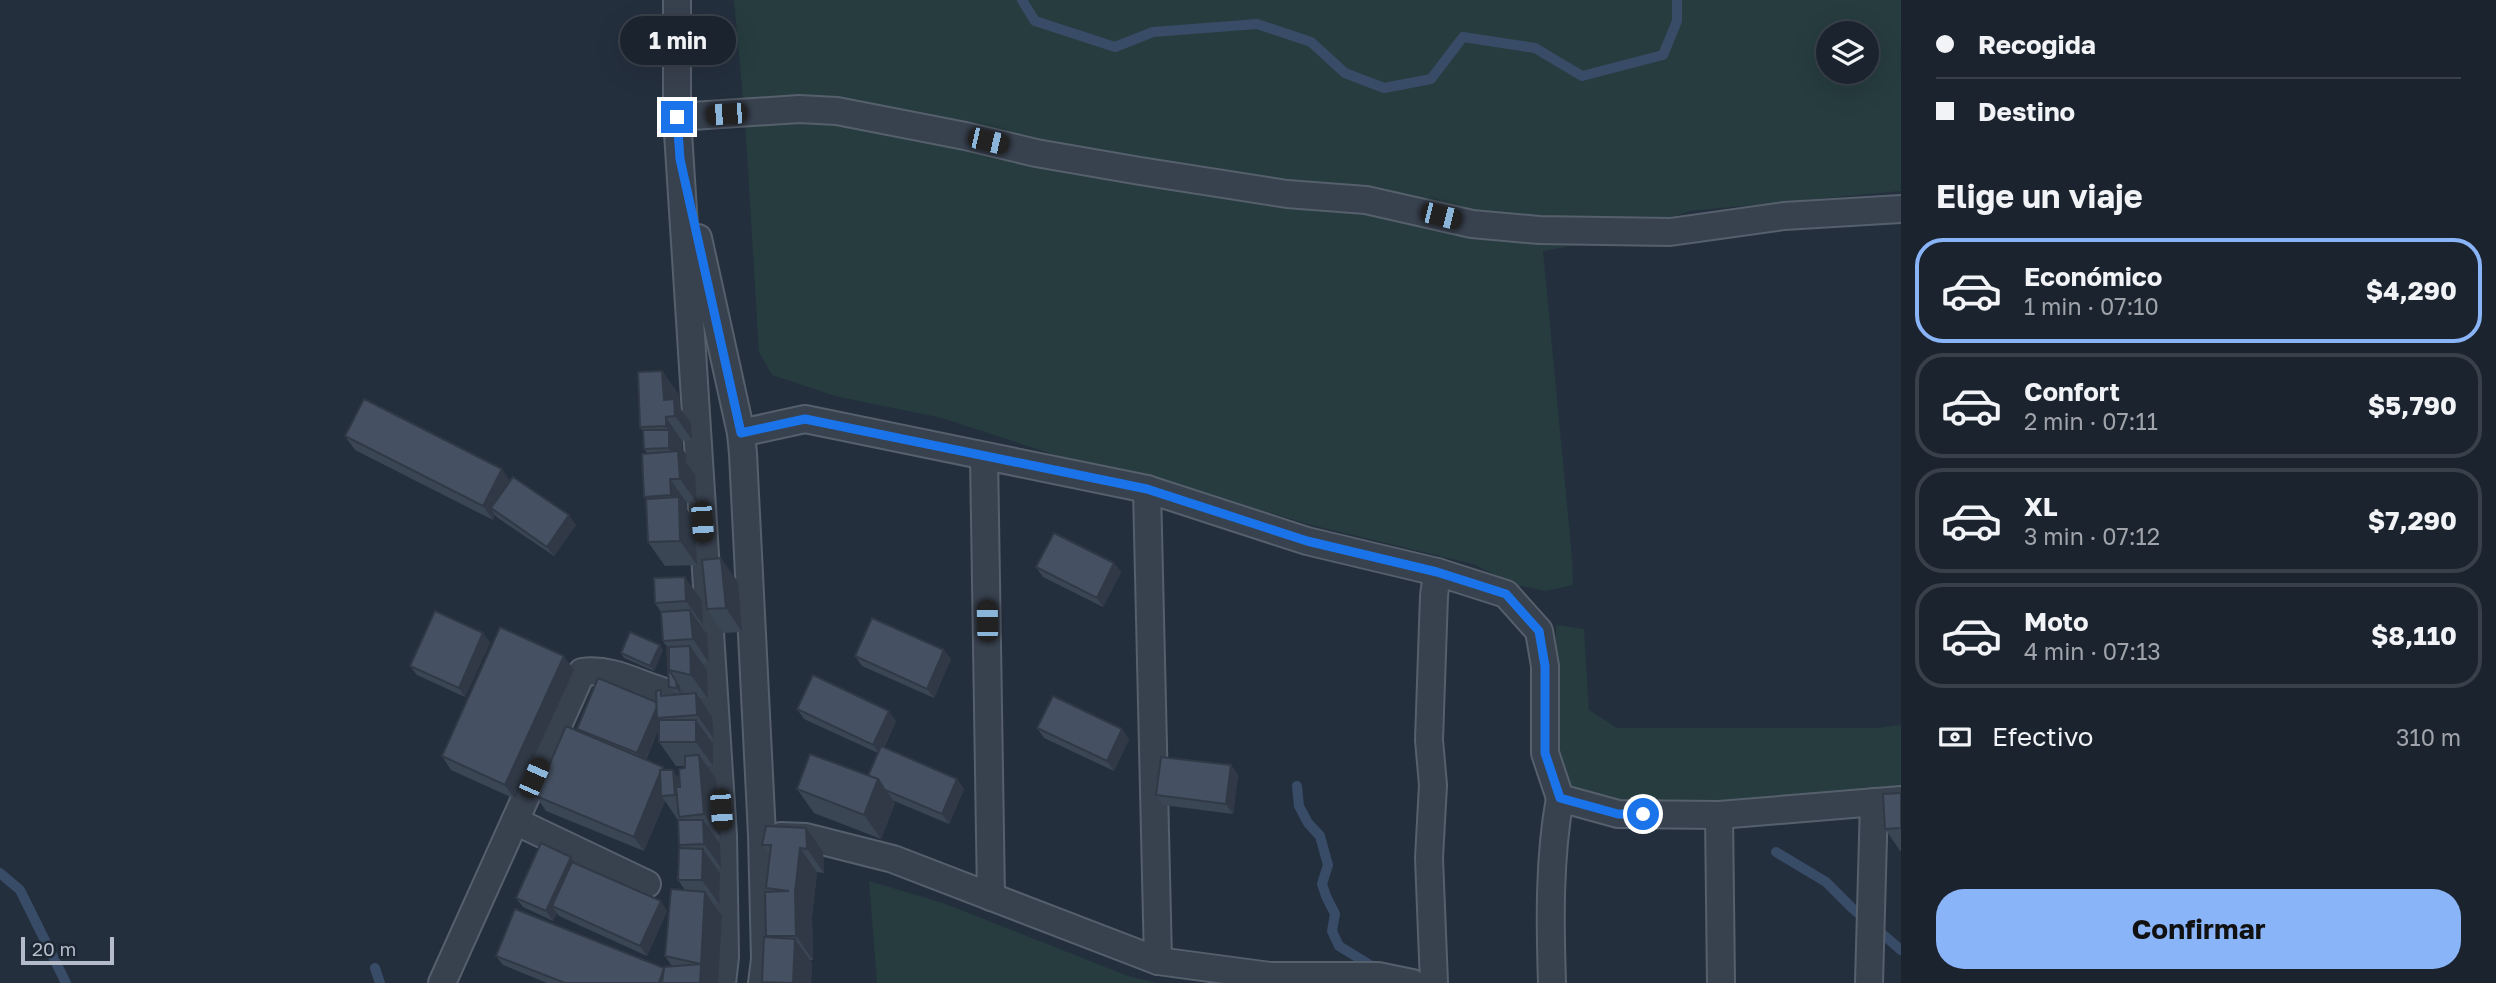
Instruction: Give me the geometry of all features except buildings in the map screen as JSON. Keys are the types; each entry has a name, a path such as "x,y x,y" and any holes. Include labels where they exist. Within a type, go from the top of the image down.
{"street":[{"path":"677,0 677,117 723,836 725,957 722,983"},
{"path":"677,117 799,109 837,111 1036,153 1140,171 1287,194 1366,201 1472,224 1539,230 1670,232 1784,216 1901,208"},
{"path":"680,159 741,433 762,835 765,959 762,983"},
{"path":"741,433 805,419 1147,489 1307,541 1437,572 1506,594 1539,631 1545,666 1545,753 1560,798 1554,827 1552,983"},
{"path":"984,456 990,897"},
{"path":"1147,489 1158,961"},
{"path":"1434,983 1429,858 1433,785 1429,740 1437,572"},
{"path":"443,983 582,672 608,672 663,691 714,703"},
{"path":"1560,798 1618,814 1718,815 1901,800"},
{"path":"1869,983 1874,802"},
{"path":"1718,815 1721,983"},
{"path":"515,821 647,884"},
{"path":"762,835 806,837 893,859 1158,961 1270,976 1376,979 1412,983"}],"green space":[{"path":"734,0 1901,0 1901,191 1689,211 1621,237 1543,251 1573,585 1546,591 1516,585 1473,564 1311,525 1169,483 1092,467 942,418 835,396 772,375 759,352 745,121"},
{"path":"1556,625 1584,629 1589,710 1617,728 1876,728 1901,725 1901,792 1798,801 1626,803 1572,788 1556,773"},
{"path":"869,881 943,903 1128,976 1157,983 877,983"}],"waterway":[{"path":"1022,0 1035,21 1115,47 1153,32 1257,24 1311,42 1345,73 1384,88 1431,79 1463,37 1535,48 1582,76 1663,55 1677,21 1677,0"},
{"path":"1297,786 1299,806 1308,823 1320,836 1328,865 1322,884 1335,914 1332,931 1339,946 1370,965"},
{"path":"1776,852 1826,882 1901,950"},
{"path":"0,873 20,890 66,983"},
{"path":"375,968 380,983"}],"route":[{"path":"677,117 680,159 741,433 805,419 1147,489 1307,541 1437,572 1506,594 1539,631 1545,666 1545,753 1560,798 1618,814 1643,814"}]}
